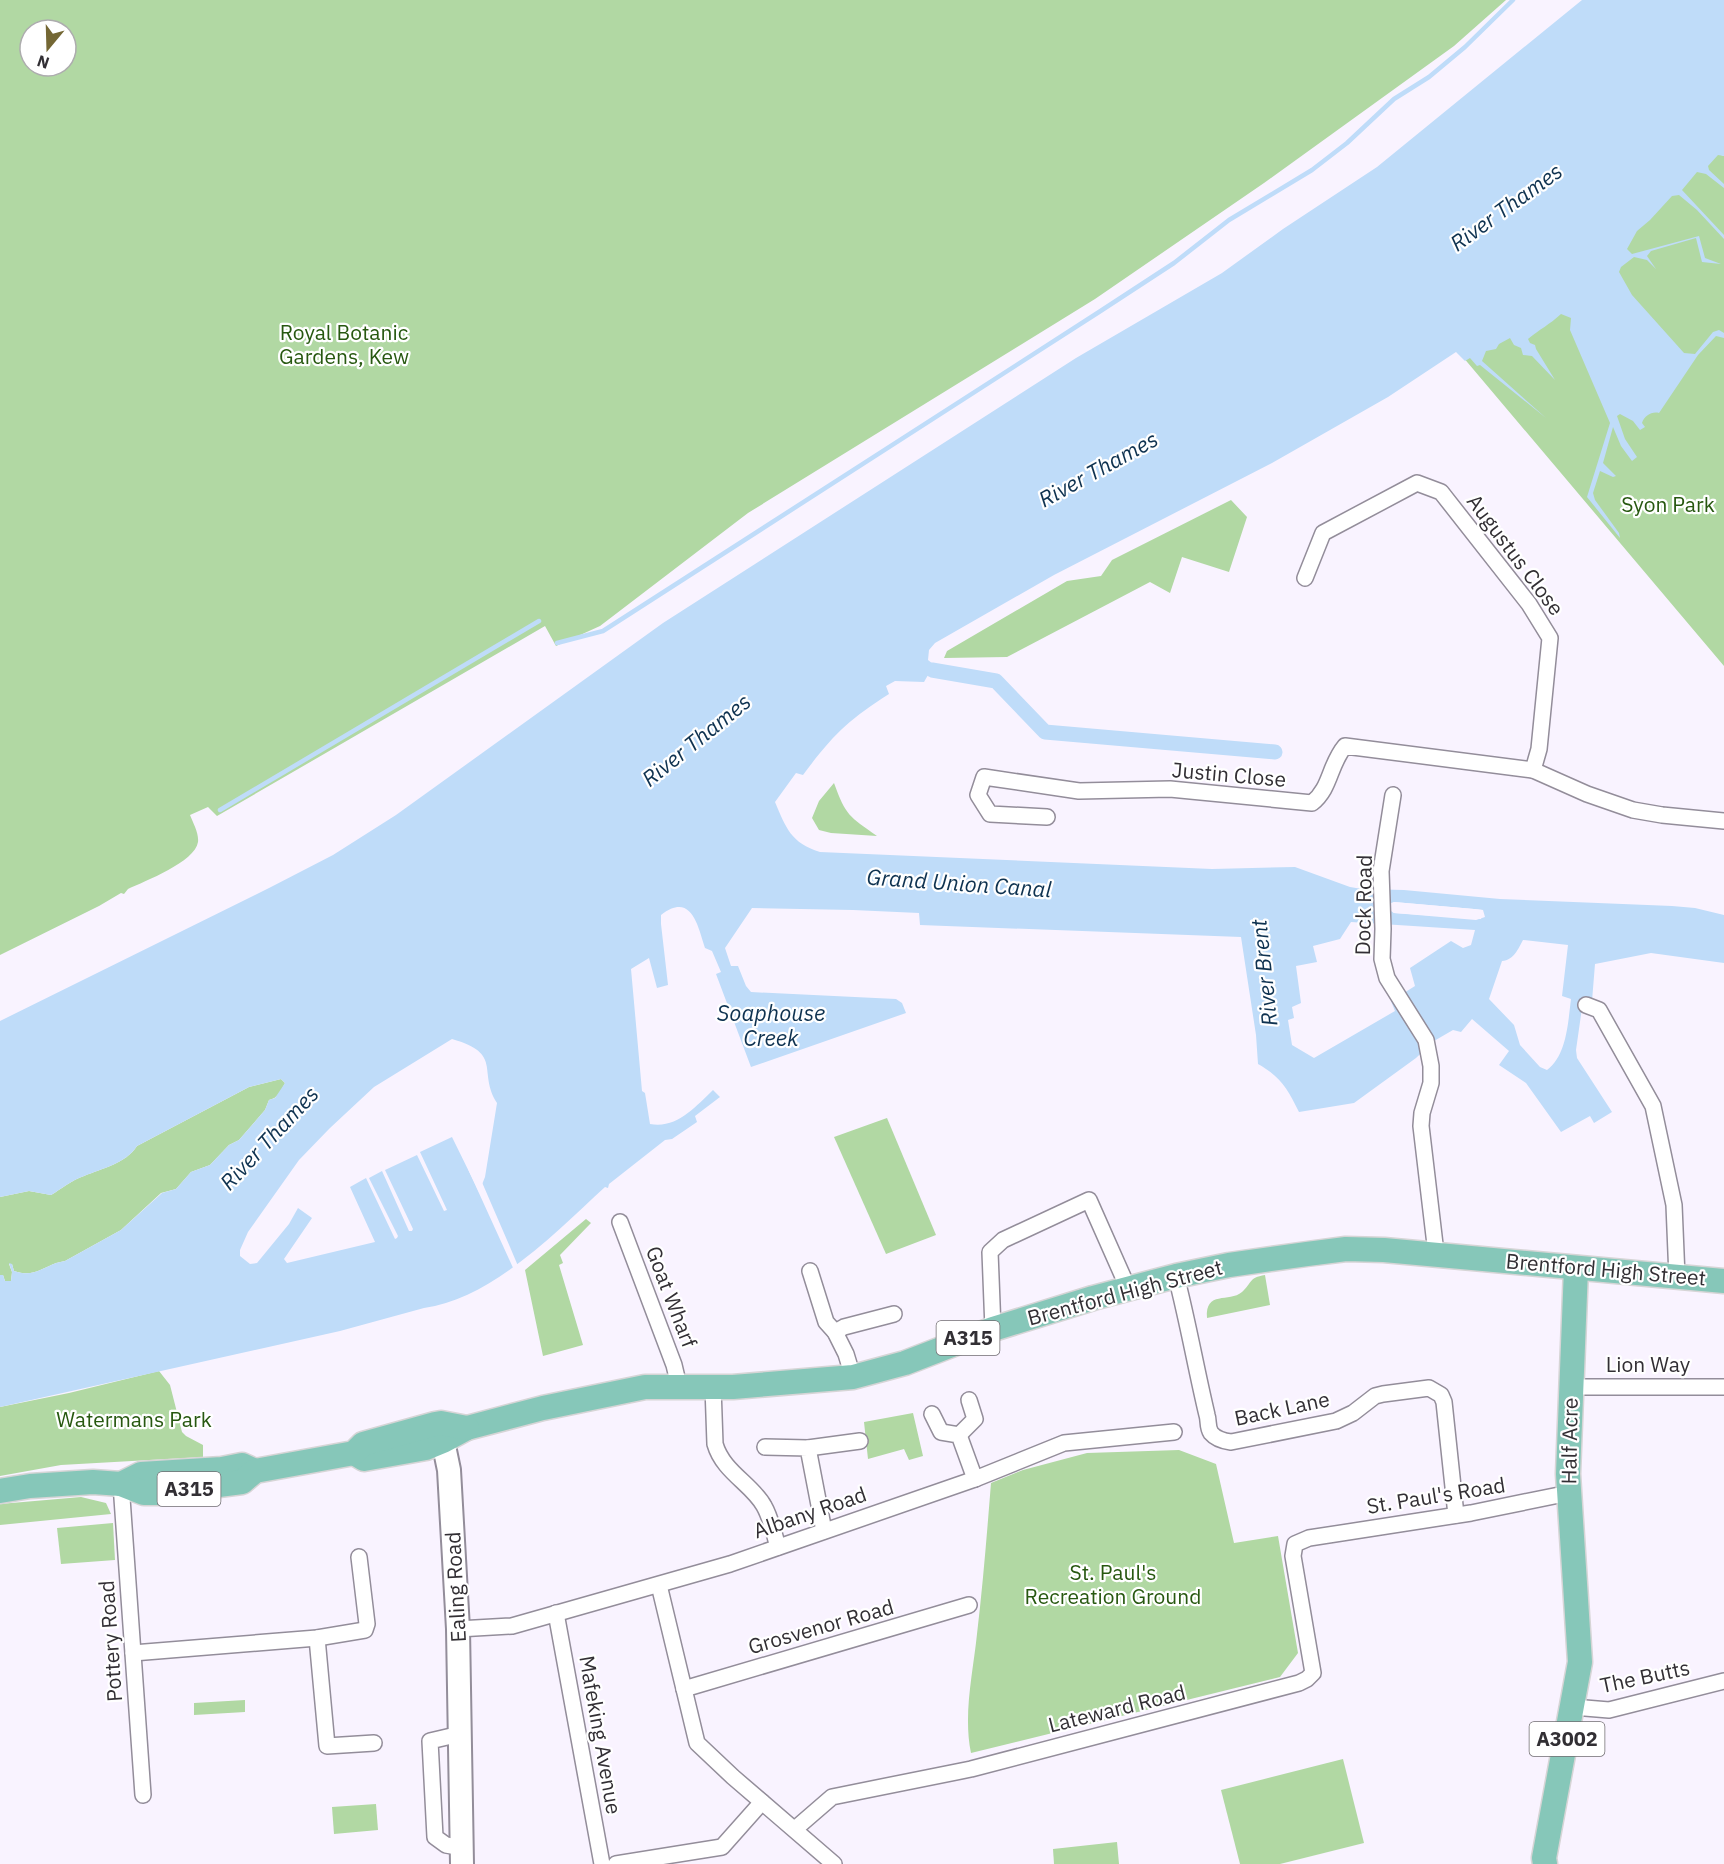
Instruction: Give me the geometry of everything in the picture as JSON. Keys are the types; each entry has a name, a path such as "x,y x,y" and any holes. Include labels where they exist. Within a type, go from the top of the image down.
{"main road":[{"name":"Brentford High Street","path":"354,1453 364,1459 426,1448 467,1428 601,1395 645,1387 713,1387 854,1377 905,1363 993,1329 1128,1288 1229,1265 1346,1249 1436,1253 1724,1281"},
{"name":"Half Acre","path":"1573,1707 1580,1662 1569,1493 1576,1268"},
{"name":"Brentford High Street","path":"0,1491 71,1482 121,1484 144,1493 156,1493 242,1482 255,1471 354,1453 363,1444 424,1427 441,1423 467,1428"},
{"path":"424,1427 443,1441"},
{"name":"Ealing Road","path":"443,1441 449,1470 459,1629 462,1856"},
{"name":"A3002","path":"1545,1864 1544,1858 1573,1707"}],"street":[{"name":"Augustus Close","path":"1305,578 1323,533 1417,483 1441,492 1529,604 1550,638 1539,749 1533,770"},
{"name":"Justin Close","path":"1047,817 990,814 978,795 984,777 1079,791 1170,789 1312,803 1323,795 1336,757 1345,746 1533,770"},
{"path":"1533,770 1587,794 1633,810 1724,821"},
{"name":"Dock Road","path":"1393,795 1381,871 1382,959 1387,978 1426,1040 1431,1066 1431,1083 1422,1113 1421,1126 1436,1253"},
{"path":"1587,1005 1599,1010 1653,1106 1674,1205 1677,1277"},
{"path":"993,1329 990,1252 1003,1240 1089,1200 1128,1288"},
{"name":"Goat Wharf","path":"620,1222 675,1369 679,1386"},
{"path":"810,1271 826,1322 835,1332 854,1377"},
{"name":"Back Lane","path":"1176,1276 1207,1413 1208,1428 1217,1438 1231,1442 1336,1421 1353,1413 1375,1396 1424,1388 1434,1390 1441,1395 1444,1402 1456,1515"},
{"path":"835,1332 844,1327 894,1314"},
{"path":"713,1387 717,1452 728,1468 764,1506 778,1546"},
{"name":"Lion Way","path":"1572,1387 1724,1387"},
{"path":"959,1435 975,1419 969,1400"},
{"path":"932,1414 941,1432 959,1435"},
{"name":"Albany Road","path":"459,1629 512,1626 730,1564 975,1479 1065,1443 1174,1432"},
{"path":"959,1435 975,1479"},
{"path":"765,1448 808,1448 860,1441"},
{"path":"808,1448 824,1531"},
{"name":"Pottery Road","path":"121,1484 143,1795"},
{"name":"St. Paul's Road","path":"1309,1538 1456,1515 1569,1493"},
{"name":"Lateward Road","path":"795,1829 832,1797 971,1769 1299,1683 1308,1678 1313,1672 1293,1549 1295,1544 1309,1538"},
{"path":"133,1653 317,1638 365,1630 367,1624 359,1557"},
{"path":"659,1585 697,1743 834,1864"},
{"name":"Grosvenor Road","path":"684,1689 969,1605"},
{"name":"Mafeking Avenue","path":"556,1613 602,1864"},
{"path":"317,1638 327,1746 374,1743"},
{"name":"The Butts","path":"1573,1707 1609,1710 1724,1681"},
{"name":"Ealing Road","path":"460,1734 430,1741 435,1838 462,1856"},
{"path":"615,1864 722,1847 762,1802"}],"green space":[{"name":"Royal Botanic Gardens, Kew","path":"0,0 1506,0 1454,46 1264,183 1095,299 748,513 600,626 556,646 545,626 217,816 208,807 190,815 197,832 198,842 188,857 99,906 0,955"},
{"name":"Syon Park","path":"1724,120 1721,155 1724,156 1724,666 1457,350"},
{"path":"1231,500 1247,517 1229,572 1182,557 1170,593 1150,582 1007,657 944,658 947,651 1067,581 1101,576 1112,560"},
{"path":"834,783 845,809 877,836 819,830 812,818 819,801"},
{"path":"281,1079 285,1083 281,1091 275,1098 269,1100 265,1110 239,1140 229,1145 210,1165 191,1172 176,1189 161,1193 121,1230 65,1261 29,1273 14,1271 12,1264 9,1264 12,1272 11,1281 5,1281 3,1275 0,1275 0,1197 29,1191 51,1195 75,1180 120,1161 137,1146 249,1087"},
{"path":"887,1118 936,1235 886,1254 834,1137"},
{"path":"586,1219 591,1223 560,1255 563,1263 559,1265 583,1345 543,1356 525,1270"},
{"path":"1265,1275 1270,1305 1207,1318 1207,1309 1214,1300 1237,1295 1253,1279"},
{"name":"Watermans Park","path":"159,1371 170,1385 182,1432 203,1445 203,1457 61,1465 0,1476 0,1407"},
{"path":"913,1413 923,1456 909,1460 904,1449 868,1459 864,1422"},
{"name":"St. Paul's Recreation Ground","path":"1179,1450 1216,1464 1234,1543 1278,1536 1298,1653 1280,1677 971,1753 968,1708 991,1483 1023,1470 1087,1453"},
{"path":"81,1497 106,1503 111,1514 0,1525 0,1504"},
{"path":"113,1523 115,1560 61,1564 57,1528"},
{"path":"245,1700 245,1712 194,1715 194,1703"},
{"path":"1343,1759 1364,1843 1280,1864 1240,1864 1221,1790"},
{"path":"376,1804 378,1830 334,1834 332,1807"},
{"path":"1117,1842 1119,1864 1054,1864 1053,1849"}],"water":[{"path":"1582,0 1724,0 1724,156 1718,155 1708,166 1709,170 1724,184 1724,188 1706,174 1697,172 1682,190 1724,235 1724,239 1697,210 1679,195 1672,196 1637,231 1627,249 1632,254 1699,236 1705,258 1721,264 1702,262 1696,238 1651,251 1647,256 1656,269 1647,260 1634,257 1621,267 1619,272 1632,295 1684,353 1695,354 1713,332 1719,330 1724,333 1724,338 1716,336 1698,355 1659,413 1646,416 1642,423 1645,427 1640,430 1633,421 1620,414 1617,416 1625,439 1637,457 1632,461 1621,446 1613,427 1603,463 1616,476 1613,477 1600,471 1593,493 1595,500 1619,533 1620,538 1587,497 1610,423 1570,330 1571,318 1561,314 1528,339 1535,345 1555,380 1532,356 1523,355 1521,348 1514,345 1510,338 1499,344 1496,349 1486,351 1482,361 1546,418 1480,365 1477,366 1470,358 1465,361 1456,352 1388,397 1272,463 1054,575 935,643 929,650 928,660 933,664 931,674 924,682 895,681 886,686 889,694 862,712 842,730 803,775 796,773 775,802 783,820 796,839 820,852 1212,869 1295,867 1350,887 1362,889 1404,890 1500,899 1672,906 1695,908 1724,915 1724,963 1651,953 1595,964 1592,1001 1583,1001 1576,1050 1577,1058 1612,1112 1594,1123 1590,1116 1561,1132 1526,1083 1499,1065 1509,1051 1472,1019 1461,1032 1453,1030 1434,1041 1416,1058 1354,1103 1299,1112 1283,1084 1258,1064 1256,1035 1241,937 920,925 919,913 752,908 725,948 731,966 738,966 751,992 896,999 902,1003 906,1013 751,1067 716,974 721,972 712,951 705,948 692,915 687,909 680,907 661,915 668,985 657,988 649,958 631,969 642,1091 645,1093 650,1124 660,1125 685,1115 713,1090 720,1097 695,1116 697,1122 672,1139 665,1140 609,1184 608,1188 605,1187 522,1261 474,1291 449,1302 340,1331 0,1407 0,1275 3,1275 5,1281 11,1281 12,1272 9,1263 12,1264 14,1271 35,1272 65,1261 121,1230 162,1193 176,1189 191,1172 210,1165 229,1145 239,1140 285,1083 281,1079 249,1087 137,1146 120,1161 75,1180 51,1195 29,1191 0,1197 0,1021 333,855 396,815 663,623 1076,358 1222,273 1283,229 1377,167","holes":["1394,902 1483,910 1481,919 1394,913 1387,908","1351,922 1475,930 1471,945 1463,948 1451,941 1410,968 1415,986 1391,1001 1395,1011 1314,1058 1292,1045 1288,1020 1294,1018 1292,1007 1301,1003 1296,966 1317,962 1313,946 1340,939","1523,940 1568,945 1562,996 1571,999 1567,1028 1559,1056 1547,1070 1540,1067 1520,1045 1514,1025 1489,999 1502,961 1513,956","452,1039 478,1051 484,1057 491,1092 497,1103 485,1177 479,1192 452,1137 420,1152 447,1210 444,1211 417,1155 385,1170 412,1231 409,1231 382,1171 369,1178 397,1238 395,1239 366,1178 350,1187 375,1242 287,1263 284,1259 312,1218 298,1208 289,1224 257,1263 250,1264 240,1256 240,1250 248,1232 299,1160 374,1087"]}],"pier":[{"path":"1394,902 1483,910 1485,917 1476,920 1394,913 1387,908 1388,904","holes":["1394,905 1481,913 1482,915 1476,917 1395,910 1390,907"]},
{"path":"470,1168 479,1186 481,1180 510,1247 518,1266 514,1270 468,1169"}],"waterway":[{"path":"557,643 603,631 1174,263 1229,220 1312,170 1347,143 1394,99 1429,77 1465,47 1513,0"},
{"path":"220,810 539,621"},
{"path":"932,670 996,681 1045,732 1275,752"}],"water label":[{"name":"River Thames","path":"1506,207"},
{"name":"River Thames","path":"1098,469"},
{"name":"River Thames","path":"696,740"},
{"name":"Grand Union Canal","path":"959,883"},
{"name":"River Brent","path":"1264,973"},
{"name":"Soaphouse Creek","path":"771,1026"},
{"name":"River Thames","path":"269,1138"}]}
